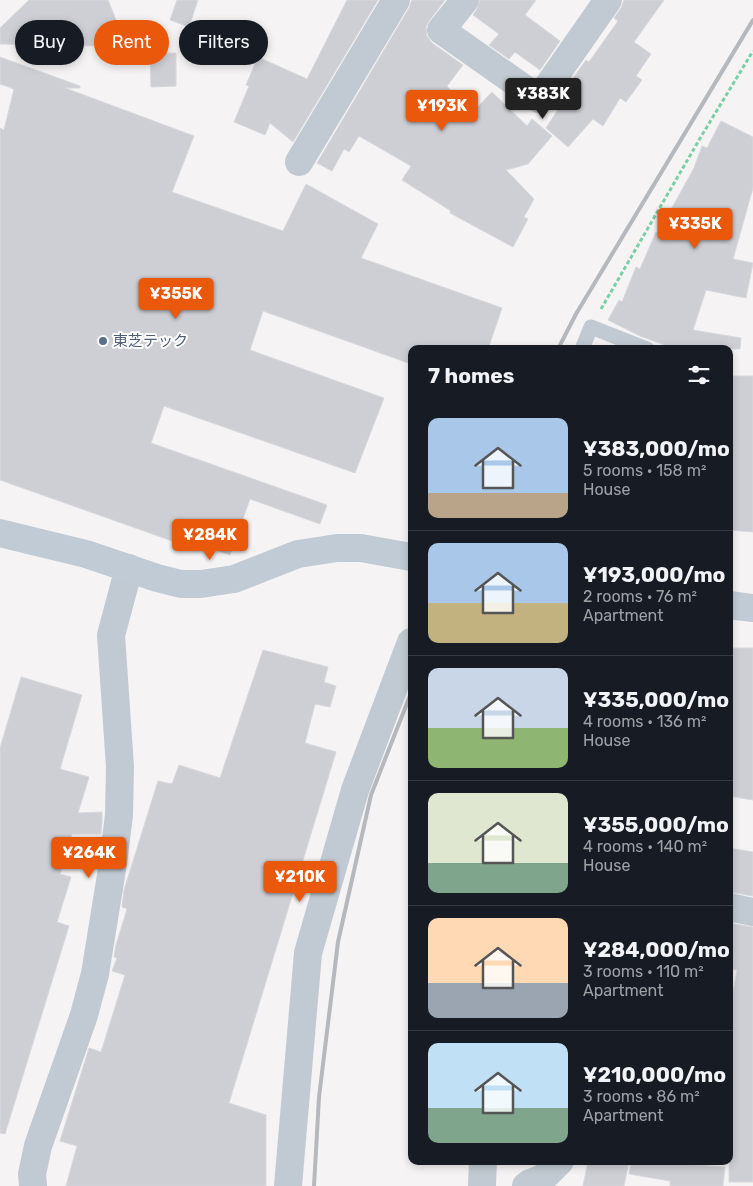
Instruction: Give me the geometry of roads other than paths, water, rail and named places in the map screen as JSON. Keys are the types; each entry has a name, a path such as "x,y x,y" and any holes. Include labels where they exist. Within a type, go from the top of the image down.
{"street":[{"path":"299,162 396,0"},
{"path":"465,0 441,30 538,99 608,0"},
{"path":"0,533 86,554 157,578 181,584 201,584 234,579 298,554 337,548 368,549 408,556"},
{"path":"33,1186 32,1174 38,1146 84,1015 95,974 113,863 119,815 120,767 111,635 129,568"},
{"path":"733,606 753,608"},
{"path":"288,1186 308,953 355,790 408,650"},
{"path":"733,908 753,912"},
{"path":"526,1186 530,1182 543,1178 556,1165"}],"lane":[{"path":"584,345 591,327 637,345"}],"railway":[{"path":"560,345 576,314 753,20"},
{"path":"314,1186 319,1097 338,942 371,795 408,701"}],"place":[{"name":"東芝テック","path":"103,341"}]}
